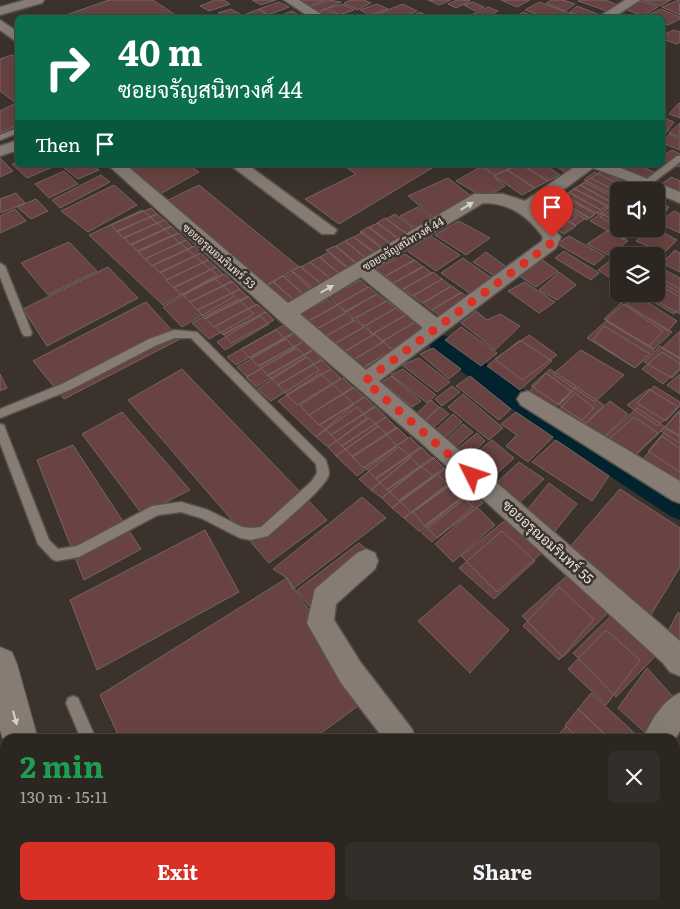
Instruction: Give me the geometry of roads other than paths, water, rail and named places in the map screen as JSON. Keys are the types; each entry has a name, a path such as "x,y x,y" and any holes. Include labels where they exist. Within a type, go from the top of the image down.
{"street":[{"path":"0,11 38,0"},
{"path":"290,0 316,15"},
{"path":"607,15 634,0"},
{"path":"0,24 15,36"},
{"path":"0,151 15,145"},
{"name":"ซอยอรุณอมรินทร์ 53","path":"118,167 324,346"},
{"path":"241,167 328,230"},
{"path":"525,209 584,167"},
{"path":"603,167 644,182"},
{"path":"665,191 680,198"},
{"name":"ซอยจรัญสนิทวงศ์ 44","path":"285,314 480,198 496,197 512,200 525,209 547,230 552,237 550,244 365,381"},
{"path":"362,269 437,328"},
{"name":"ซอยอรุณอมรินทร์ 55","path":"324,346 673,653 680,662"},
{"path":"528,399 680,492"},
{"path":"366,560 324,598 320,623 351,673 398,734"},
{"path":"0,664 19,734"},
{"path":"661,734 680,707"}],"lane":[{"path":"0,138 15,131"},
{"path":"648,182 680,158"},
{"path":"0,266 27,333"},
{"path":"0,414 66,387 153,342 174,334 194,336 321,462 323,474 315,486 264,532 250,534 240,532 204,514 181,507 156,510 79,550 56,556 44,544 0,428"},
{"path":"73,703 87,734"}],"waterway":[{"path":"440,343 551,423 680,507"}]}
